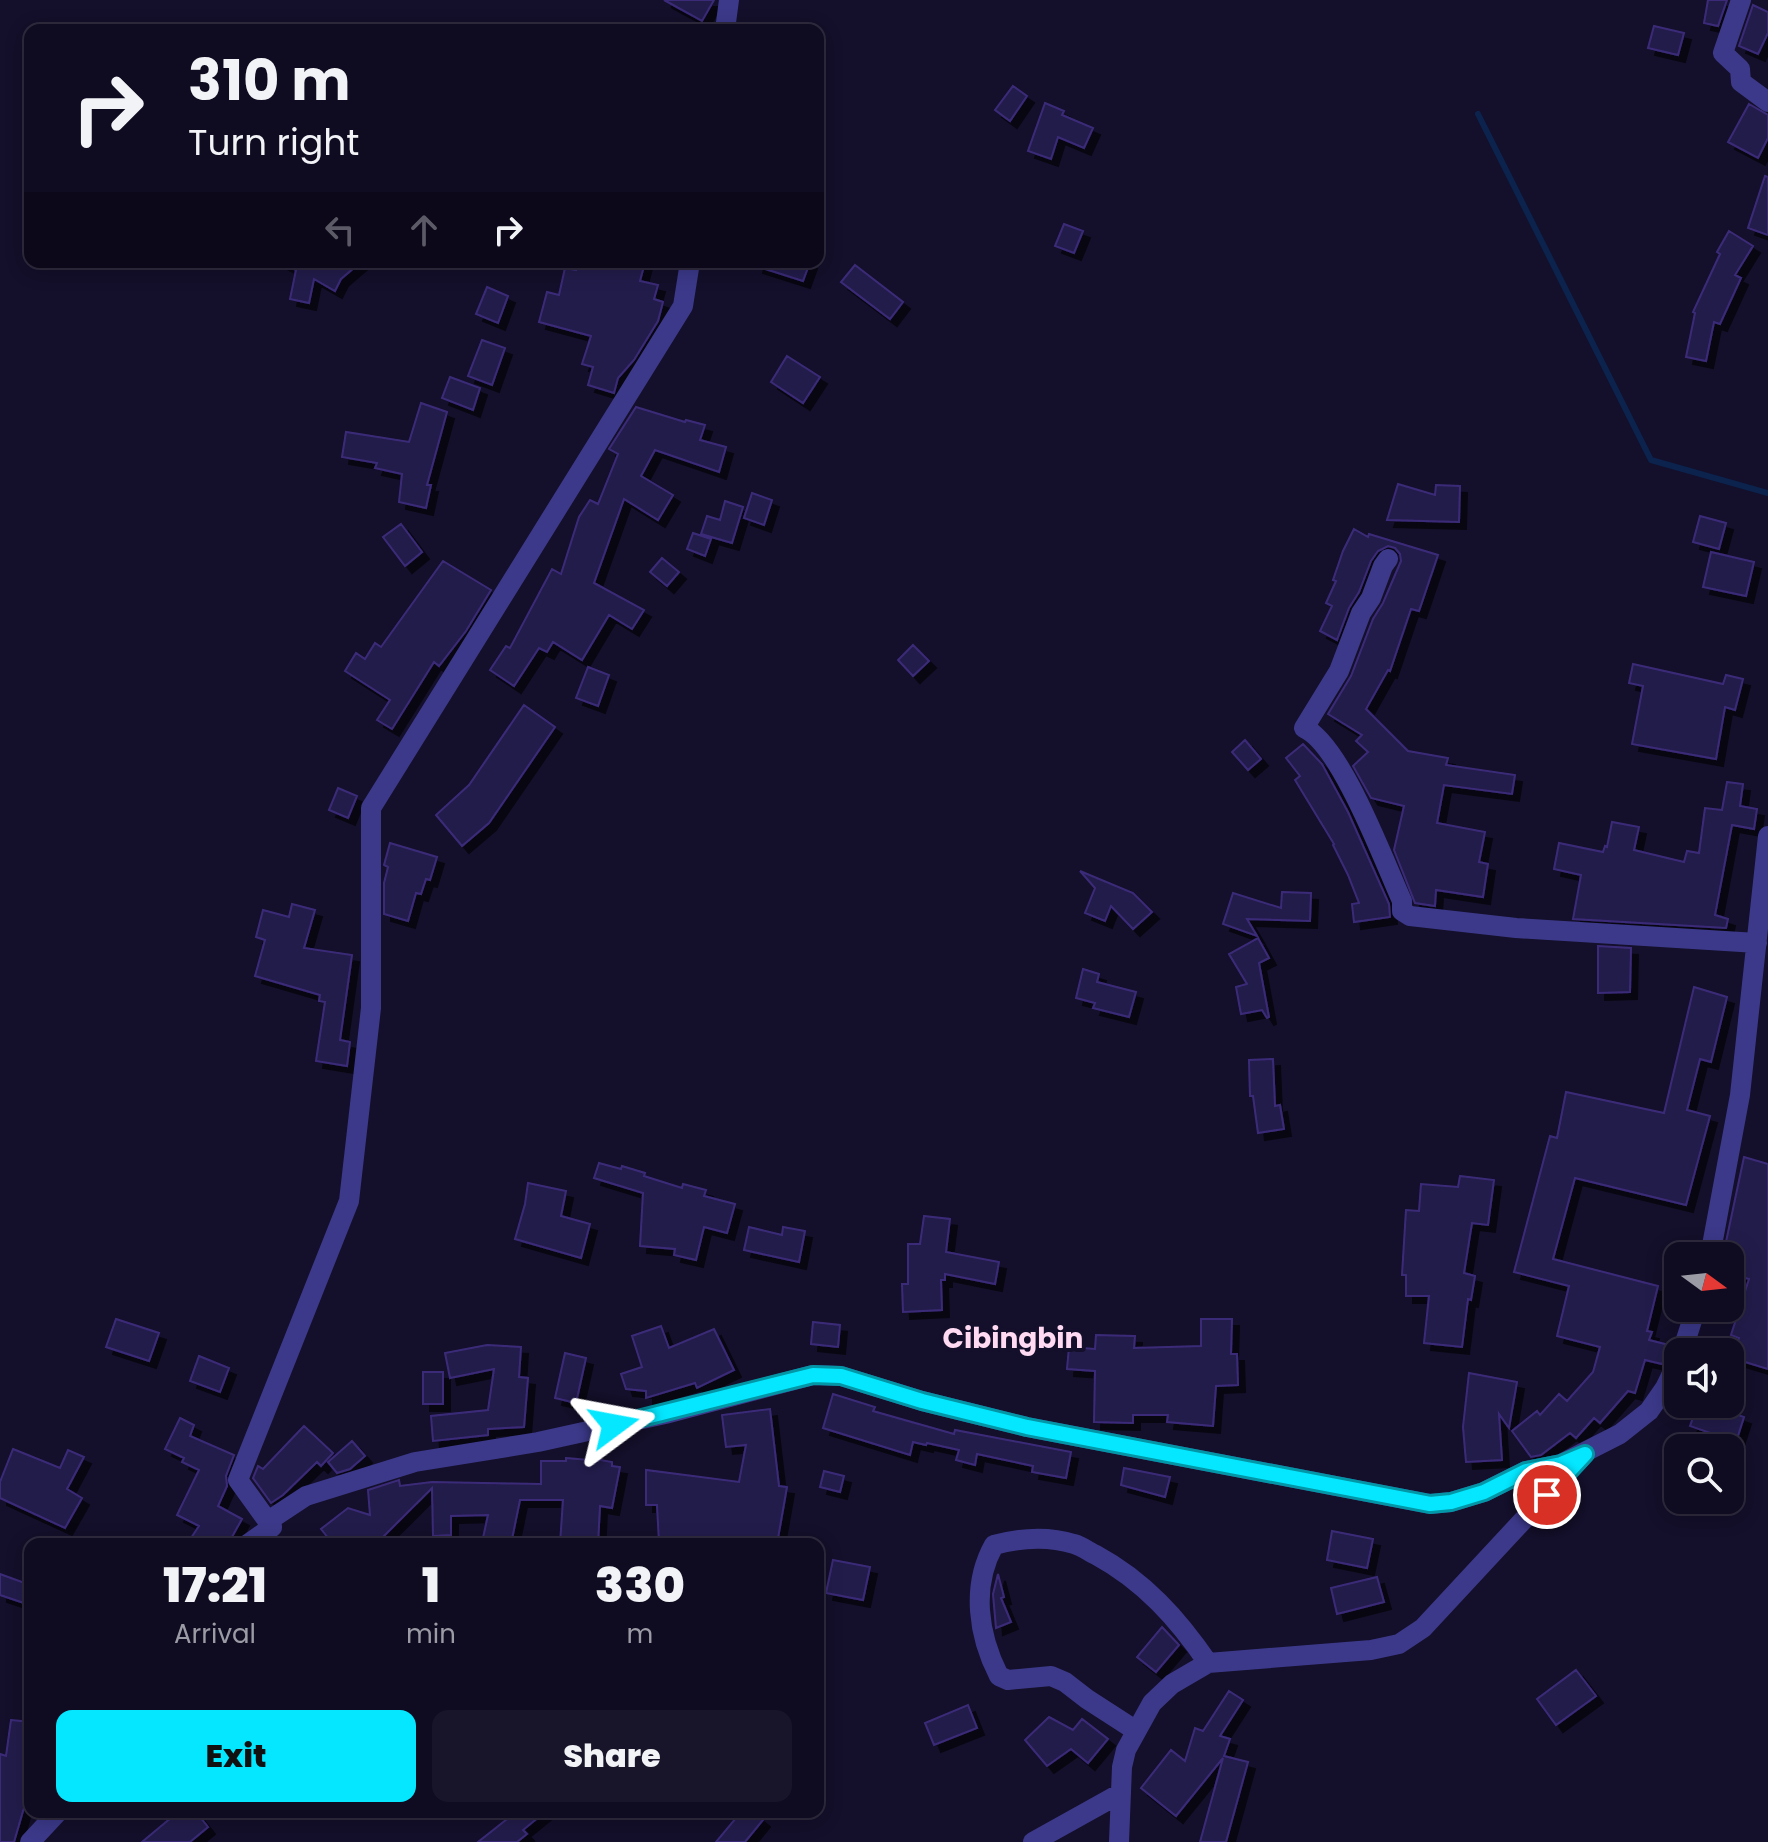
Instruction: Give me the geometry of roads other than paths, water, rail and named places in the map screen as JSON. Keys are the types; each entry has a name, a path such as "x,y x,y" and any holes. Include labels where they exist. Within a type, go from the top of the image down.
{"street":[{"path":"726,24 729,0"},
{"path":"1741,0 1723,53 1740,69 1741,82 1768,102"},
{"path":"272,1527 238,1480 349,1201 371,1008 371,808 683,306 689,268"},
{"path":"1388,559 1361,613 1339,671 1304,728 1313,732 1329,752 1366,817 1402,901 1402,911 1410,916 1516,928 1757,943"},
{"path":"1713,1242 1740,1095 1768,836"},
{"path":"272,1527 271,1519 306,1496 369,1474 415,1462 581,1433 813,1375 841,1376 922,1401 1027,1427 1430,1504 1451,1502 1484,1492 1526,1471 1561,1464 1585,1454 1620,1434 1649,1411 1664,1389"},
{"path":"1119,1842 1126,1750 1152,1703 1172,1684 1208,1663 1371,1650 1399,1644 1423,1628 1585,1454"},
{"path":"256,1538 272,1527"},
{"path":"1135,1730 1065,1682 1051,1676 1008,1680 999,1676 979,1614 981,1575 994,1545 1020,1538 1044,1539 1075,1544 1104,1559 1157,1600 1183,1627 1208,1663"},
{"path":"1033,1842 1121,1793"},
{"path":"30,1842 52,1818"}],"waterway":[{"path":"1478,114 1651,460 1768,493"}],"district":[{"name":"Cibingbin","path":"1013,1338"}]}
